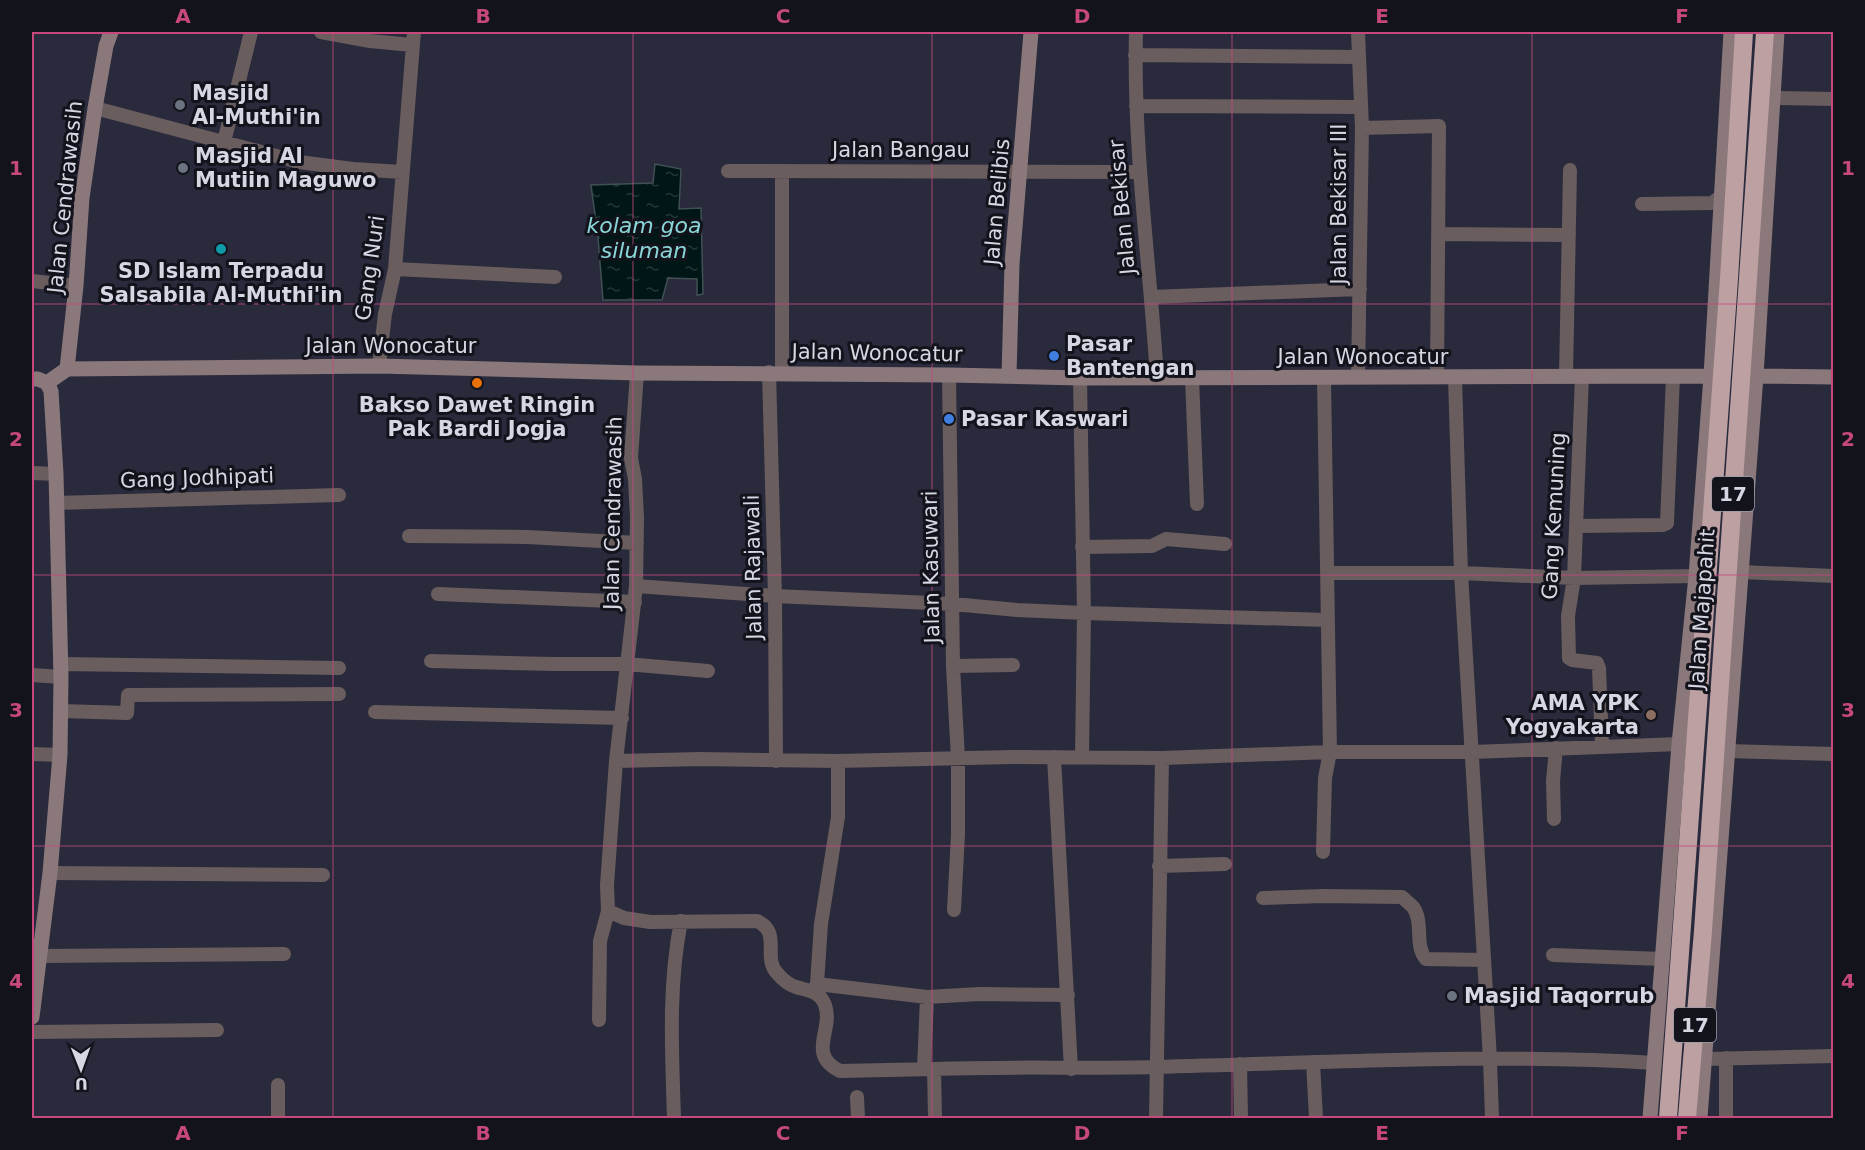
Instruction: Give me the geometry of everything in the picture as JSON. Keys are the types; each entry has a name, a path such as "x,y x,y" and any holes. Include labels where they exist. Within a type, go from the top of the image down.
{"highway":[{"name":"Jalan Majapahit","path":"1668,1119 1689,725 1729,279 1744,32"},
{"name":"Jalan Majapahit","path":"1687,1119 1703,932 1765,32"},
{"path":"1741,81 1761,82"},
{"path":"1739,127 1759,127"}],"street":[{"name":"Jalan Cendrawasih","path":"67,369 82,198 95,108 106,46 111,32"},
{"path":"224,141 251,32"},
{"path":"321,32 370,41 413,38"},
{"name":"Jalan Belibis","path":"1009,376 1012,264 1031,32"},
{"name":"Jalan Bekisar","path":"1136,32 1136,105 1140,172 1157,378"},
{"name":"Jalan Bekisar III","path":"1358,32 1362,128 1358,377"},
{"path":"1650,1119 1679,744 1689,725 1696,576 1711,376 1731,32"},
{"path":"1700,1119 1756,376 1777,32"},
{"name":"Gang Nuri","path":"379,366 385,314 395,269 413,38"},
{"path":"1135,55 1358,57"},
{"path":"1773,98 1833,99"},
{"path":"1136,105 1361,107"},
{"path":"95,108 299,162 402,172"},
{"path":"1362,128 1438,126 1437,377"},
{"path":"1566,376 1570,170"},
{"name":"Jalan Bangau","path":"728,171 1140,172"},
{"path":"775,373 782,172"},
{"path":"1642,204 1712,203 1720,198"},
{"path":"1438,234 1569,235"},
{"path":"395,269 555,277"},
{"path":"32,281 76,286"},
{"path":"1151,297 1360,289"},
{"name":"Jalan Wonocatur","path":"67,369 379,366 1080,378 1711,376"},
{"path":"47,383 67,369"},
{"name":"Jalan Cendrawasih","path":"599,1020 600,941 608,911 607,885 616,761 636,586 635,480 630,459 637,372"},
{"name":"Jalan Rajawali","path":"775,373 776,761"},
{"name":"Jalan Kasuwari","path":"949,375 953,666 958,759 958,834 954,910"},
{"name":"Gang Kemuning","path":"1582,376 1574,578 1568,616 1569,658 1597,663 1599,668 1602,747"},
{"path":"1576,526 1667,524 1673,376"},
{"path":"1756,376 1833,377"},
{"path":"1080,378 1084,613 1082,757"},
{"path":"1192,378 1197,504"},
{"path":"1323,852 1326,778 1330,752 1324,378"},
{"path":"1455,378 1461,573 1492,1119"},
{"path":"32,379 47,383 51,391 56,474 61,711 60,755 50,873 32,1017"},
{"path":"32,473 56,474"},
{"name":"Gang Jodhipati","path":"56,503 339,495"},
{"path":"409,536 527,537 637,543"},
{"path":"1082,547 1152,546 1166,539 1225,544"},
{"path":"1741,572 1833,576"},
{"path":"1328,573 1461,573 1574,578 1696,576"},
{"path":"636,586 775,596 953,604 1017,610 1328,620"},
{"path":"438,594 634,602"},
{"path":"431,661 626,664 708,671"},
{"path":"953,666 1013,665"},
{"path":"32,675 60,670 339,668"},
{"path":"61,711 127,713 128,695 339,694"},
{"path":"375,712 621,718"},
{"path":"616,761 1162,758 1330,752 1472,752 1679,744"},
{"path":"1554,819 1553,781 1556,748"},
{"path":"1728,751 1833,754"},
{"path":"32,754 60,755"},
{"path":"1054,757 1071,1069"},
{"path":"1156,1119 1162,758"},
{"path":"838,761 838,817 822,913 815,988 826,1007 823,1056 830,1066 840,1071 976,1067 1071,1069 1563,1058 1655,1063"},
{"path":"1159,866 1225,864"},
{"path":"50,873 323,875"},
{"path":"1263,898 1402,897 1413,907 1421,950 1426,959 1484,960"},
{"path":"608,911 615,916 635,921 757,921 765,924 769,929 771,959 775,972 794,987 927,997 980,994 1003,996 1068,994"},
{"path":"674,1119 672,1041 674,977 676,945 681,921"},
{"path":"39,956 284,954"},
{"path":"1553,956 1662,958"},
{"path":"927,997 929,1069 936,1119"},
{"path":"32,1032 217,1030"},
{"path":"1704,1059 1833,1056"},
{"path":"1726,1058 1726,1119"},
{"path":"1313,1062 1316,1119"},
{"path":"1240,1064 1241,1119"},
{"path":"278,1119 279,1085"},
{"path":"857,1097 858,1119"}],"water":[{"name":"kolam goa siluman","path":"655,164 681,169 679,209 701,208 703,294 697,295 697,279 668,278 662,300 603,300 591,185 653,183"}],"place":[{"name":"Masjid Al-Muthi'in","path":"180,105"},
{"name":"Masjid Al Mutiin Maguwo","path":"183,168"},
{"name":"SD Islam Terpadu Salsabila Al-Muthi'in","path":"221,249"},
{"name":"Pasar Bantengan","path":"1054,356"},
{"name":"Bakso Dawet Ringin Pak Bardi Jogja","path":"477,383"},
{"name":"Pasar Kaswari","path":"949,419"},
{"name":"AMA YPK Yogyakarta","path":"1651,715"},
{"name":"Masjid Taqorrub","path":"1452,996"}]}
